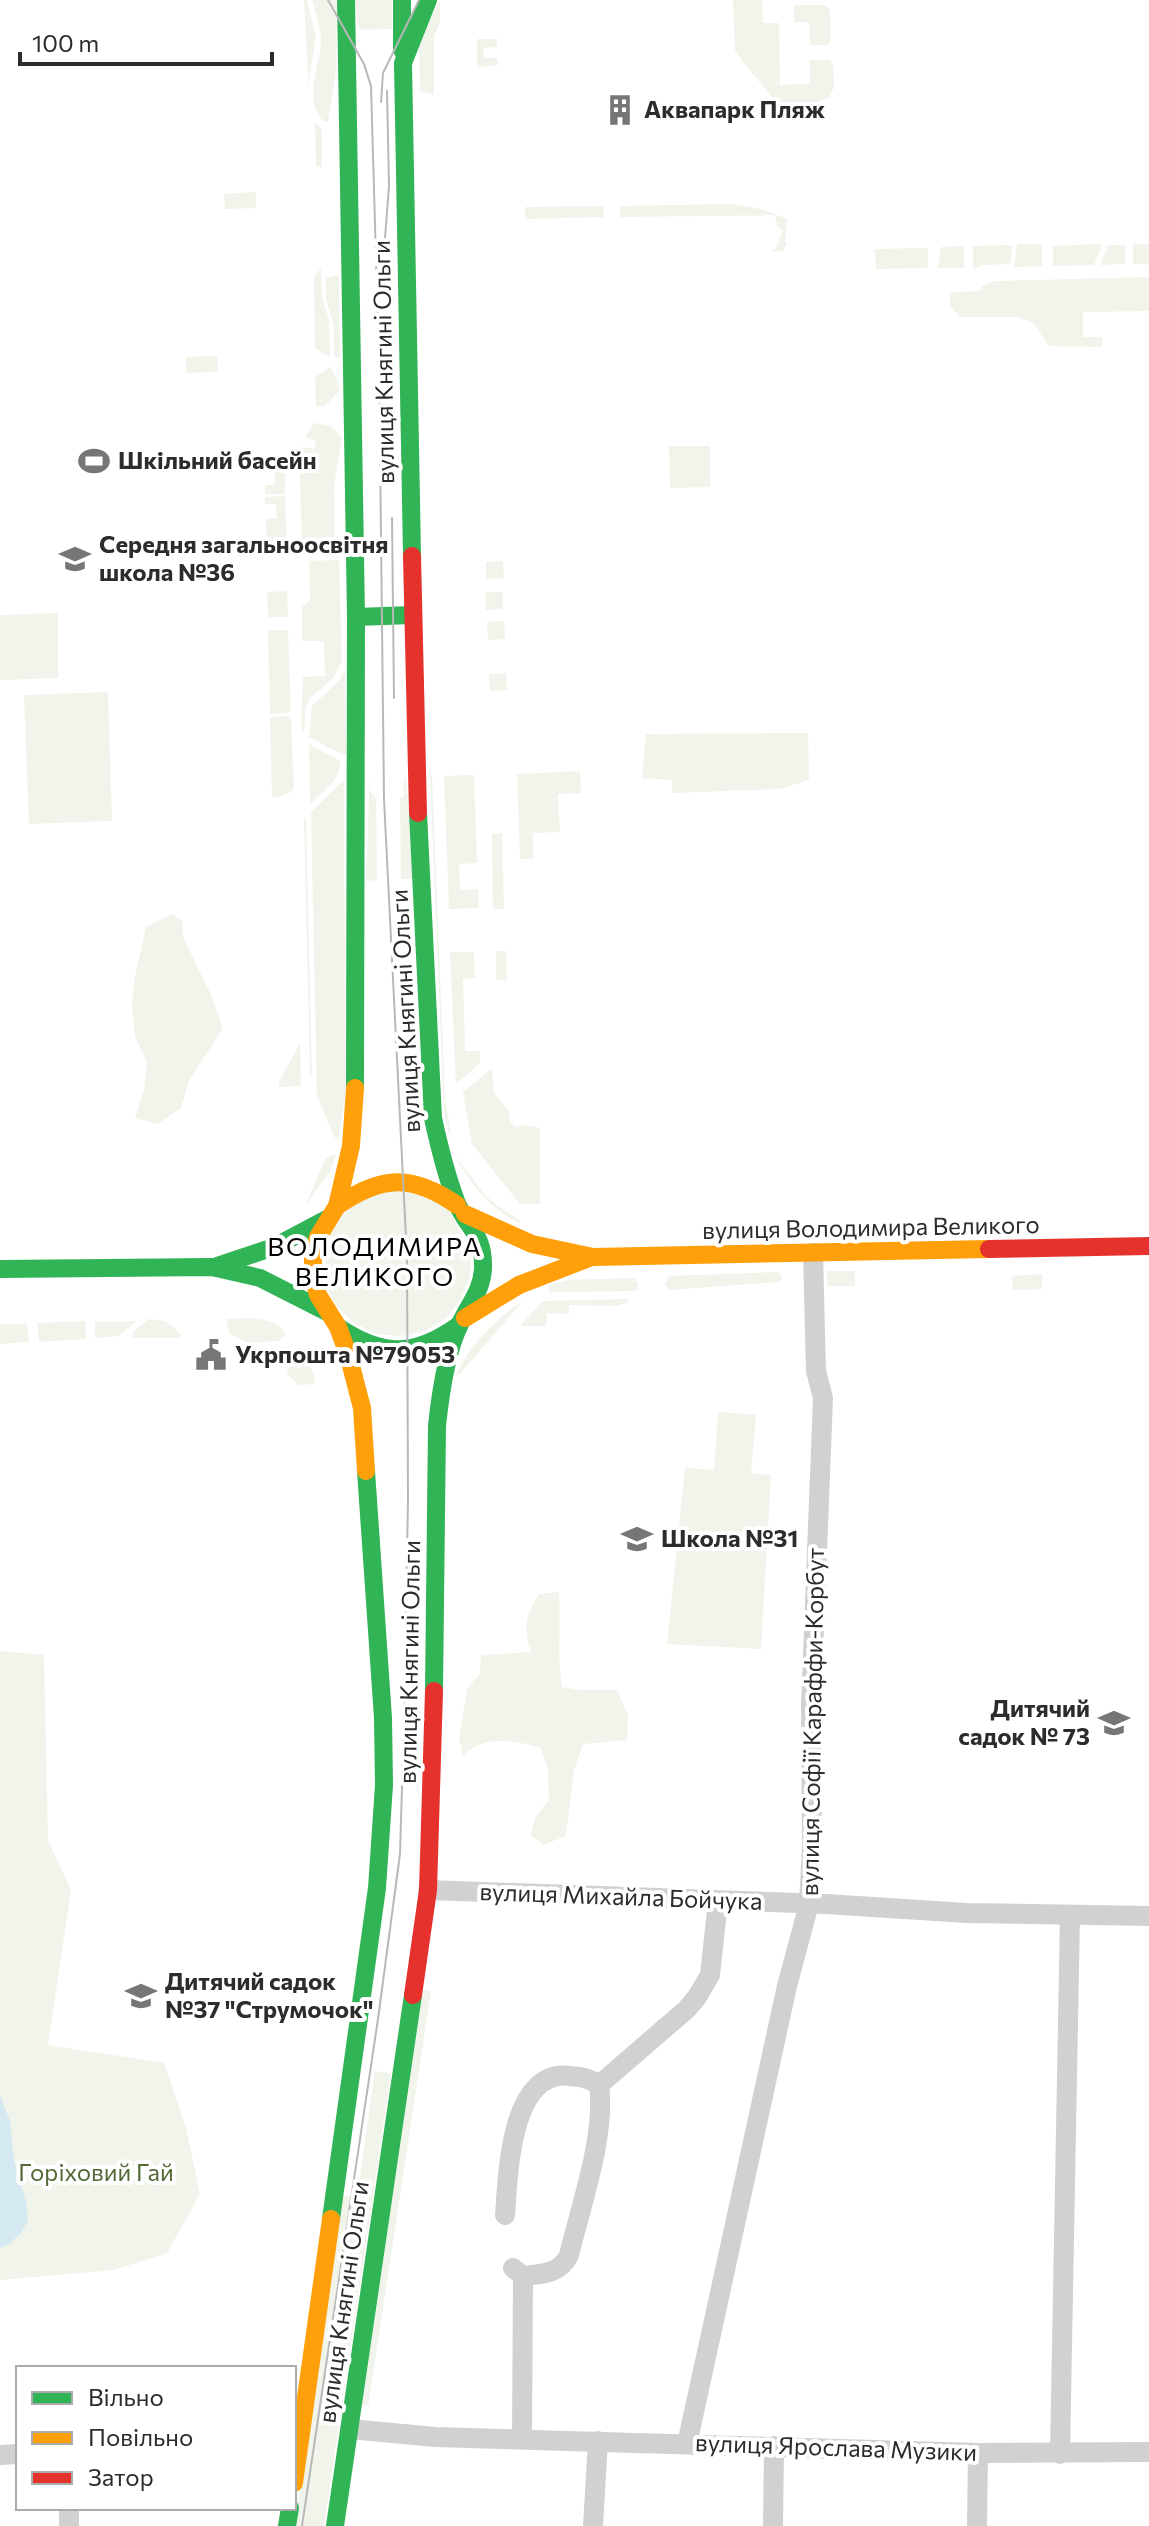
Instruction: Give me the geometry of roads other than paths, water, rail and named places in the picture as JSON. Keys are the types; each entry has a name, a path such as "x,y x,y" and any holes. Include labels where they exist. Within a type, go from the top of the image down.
{"main road":[{"name":"вулиця Княгині Ольги","path":"297,2442 377,1888 384,1785 383,1718 365,1432 358,1390 313,1276 313,1256 318,1237 332,1212 351,1146 355,1107 356,617 346,0"},
{"path":"402,0 403,63"},
{"name":"вулиця Княгині Ольги","path":"335,2526 428,1890 435,1658 437,1426 441,1390 462,1321 478,1293 483,1266 481,1247 475,1230 461,1209 438,1143 433,1118 412,615 403,63 428,0"},
{"path":"356,617 412,615"},
{"name":"вулиця Володимира Великого","path":"212,1267 264,1253 289,1242 355,1192 375,1184 397,1181 419,1183 440,1191 461,1209 532,1244 593,1257 1149,1246"},
{"name":"вулиця Володимира Великого","path":"0,1269 212,1267 260,1278 283,1288 356,1340 376,1348 398,1350 431,1344 519,1285 593,1257"}],"street":[{"name":"вулиця Софії Караффи-Корбут","path":"687,2444 787,1986 809,1904 812,1846 811,1706 823,1398 816,1371 813,1253"},
{"name":"вулиця Михайла Бойчука","path":"428,1890 967,1913 1149,1916"},
{"path":"599,2085 697,1997 710,1975 718,1901"},
{"path":"1060,2454 1070,1915"},
{"path":"505,2215 508,2172 519,2113 538,2083 559,2074 588,2078 599,2085"},
{"path":"522,2439 518,2272 548,2274 564,2265 569,2255 598,2135 602,2108 599,2085"},
{"name":"вулиця Ярослава Музики","path":"350,2429 435,2437 978,2453 1149,2452"},
{"path":"593,2526 598,2441"},
{"path":"773,2526 774,2446"},
{"path":"977,2526 978,2453"}],"water":[{"path":"0,2095 10,2121 14,2161 28,2220 21,2233 0,2248"}],"tram line":[{"path":"302,2526 400,1854 408,1499 407,1258 384,799 379,362 371,86 364,64 328,0"},
{"path":"381,102 383,73 419,0"},
{"path":"384,251 389,186 387,91"},
{"path":"392,518 394,698"}],"place":[{"name":"Аквапарк Пляж","path":"620,110"},
{"name":"Шкільний басейн","path":"94,461"},
{"name":"Середня загальноосвітня школа №36","path":"75,559"},
{"name":"Укрпошта №79053","path":"211,1355"},
{"name":"Школа №31","path":"637,1539"},
{"name":"Дитячий садок № 73","path":"1114,1723"},
{"name":"Дитячий садок №37 \"Струмочок\"","path":"141,1996"}],"district":[{"name":"ВОЛОДИМИРА ВЕЛИКОГО","path":"375,1262"}],"park label":[{"name":"Горіховий Гай","path":"96,2173"}]}
